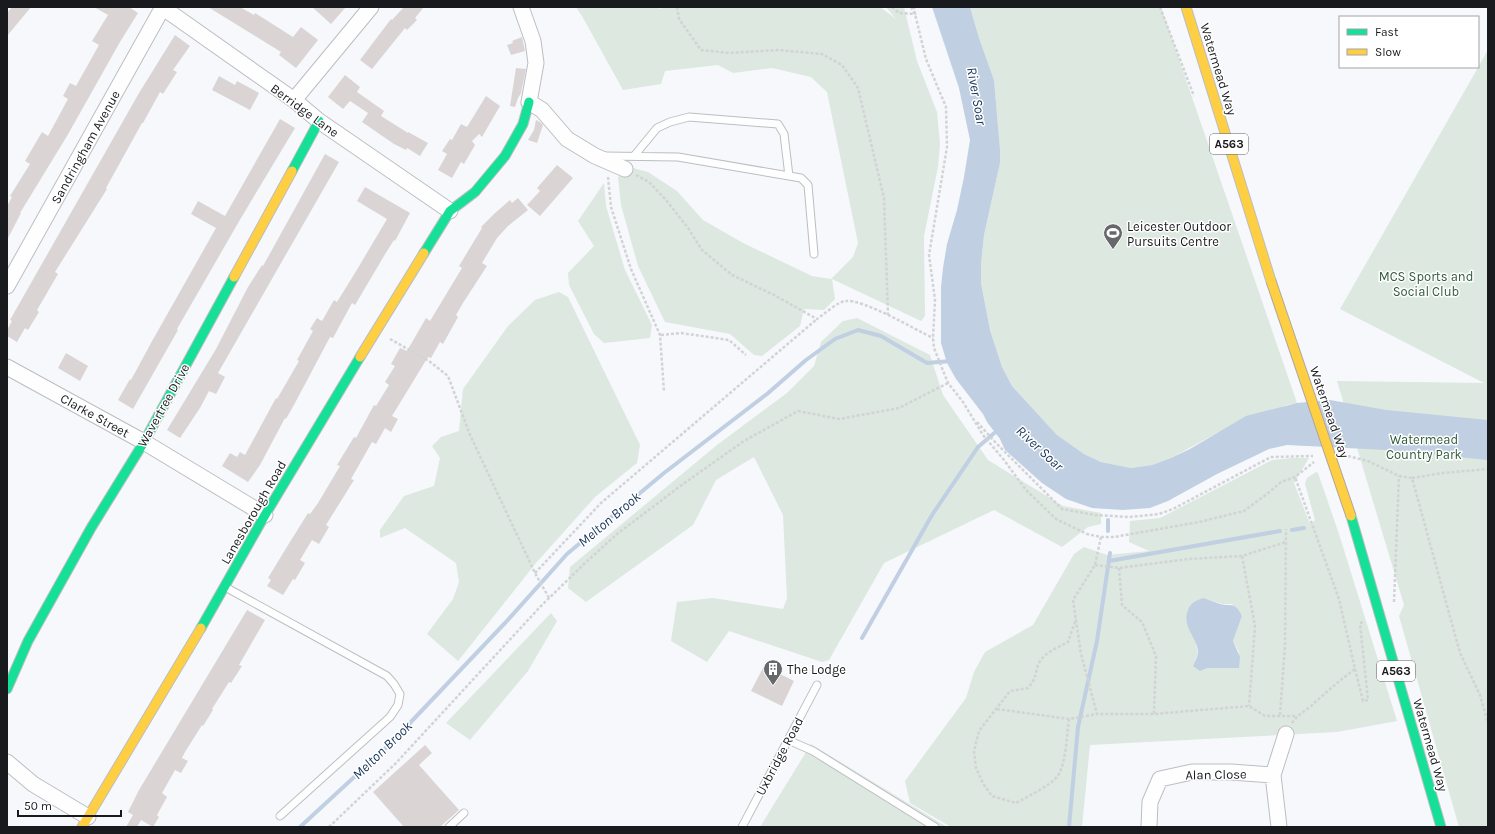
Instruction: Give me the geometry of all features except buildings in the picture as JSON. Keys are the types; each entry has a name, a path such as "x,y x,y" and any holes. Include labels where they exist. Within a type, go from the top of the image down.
{"main road":[{"name":"Watermead Way","path":"1186,7 1272,280 1351,516 1441,827"},
{"path":"450,211 475,192 505,156 523,124 529,102"},
{"name":"Wavertree Drive","path":"7,688 28,641 91,528 144,442 318,121"},
{"name":"Lanesborough Road","path":"85,822 225,587 265,514 450,211"}],"street":[{"name":"Berridge Lane","path":"162,7 294,100 318,121 450,211"},
{"name":"Sandringham Avenue","path":"7,286 162,7"},
{"path":"294,100 371,7"},
{"path":"521,7 533,41 536,63 529,102 542,110 567,139 601,159 625,169"},
{"name":"Clarke Street","path":"7,367 144,442 265,514"},
{"path":"1279,827 1274,775 1286,734"},
{"path":"7,762 33,784 85,822"},
{"name":"Alan Close","path":"1149,827 1150,802 1160,779 1192,772 1231,772 1274,775"}],"lane":[{"path":"634,156 657,128 670,122 689,117 778,124 784,134 789,176"},
{"path":"601,159 634,156 678,157 801,178 808,185 814,254"},
{"path":"225,587 387,676 400,694 398,705 390,717 280,816"},
{"name":"Uxbridge Road","path":"742,827 817,685"},
{"path":"788,740 813,751 936,827"},
{"path":"449,827 464,814"}],"path":[{"path":"676,7 679,19 701,50 729,53 778,50 822,54 842,65 858,88 884,198 888,315"},
{"path":"892,7 900,13 914,14"},
{"path":"911,7 926,59 946,107 948,147 929,255 935,300 933,338 934,348 948,383 963,402 983,435 1026,490 1056,519 1087,534 1101,537 1114,537 1199,522 1244,510 1281,482 1295,477 1319,458 1313,456 1271,457 1173,509 1159,514 1128,517 1095,515 1062,509 996,443 972,416"},
{"path":"914,7 914,14"},
{"path":"1160,7 1194,97"},
{"path":"601,159 611,207 631,269 660,334 664,391"},
{"path":"625,169 649,182 666,200 688,228 702,250 732,275 774,295 817,319"},
{"path":"534,573 601,503 817,319 844,301 856,302 888,315 933,338"},
{"path":"376,330 429,362 448,376 470,435 534,573 549,598"},
{"path":"660,334 681,334 729,340 746,355"},
{"path":"329,827 396,763 549,598 617,534 744,441 798,411 839,420 899,408 948,383"},
{"path":"1342,456 1350,456 1368,461 1399,476 1412,478 1443,473 1488,469"},
{"path":"1295,477 1339,599 1363,701 1368,700 1360,624 1378,609 1395,601 1399,476"},
{"path":"1412,478 1460,653 1480,696 1488,723"},
{"path":"1280,715 1285,644 1286,529"},
{"path":"1097,714 1081,654 1073,600 1095,565 1101,537"},
{"path":"1095,565 1119,568 1188,559 1242,556 1286,542"},
{"path":"1242,556 1256,626 1249,706"},
{"path":"1119,568 1122,605 1142,622 1156,656 1154,714"},
{"path":"1068,719 1064,760 1058,776 1034,794 1016,803 992,796 976,768 974,751 978,731 1010,691 1028,688 1035,679 1039,664 1049,651 1068,642 1076,617"},
{"path":"1286,734 1296,716 1309,708 1337,682 1355,669"},
{"path":"996,709 1068,719 1097,714 1154,714 1249,706 1265,716 1296,716"}],"green space":[{"path":"576,7 656,7 660,9 662,7 880,7 896,19 886,7 904,7 917,61 937,112 940,144 938,167 924,236 925,316 921,321 832,279 835,299 824,310 804,309 800,326 762,356 754,355 730,334 665,322 638,266 621,205 618,177 633,168 648,172 677,191 703,220 743,243 812,276 831,279 853,257 858,243 827,92 811,77 772,68 733,73 718,65 665,71 661,84 623,90"},
{"name":"Leicester Outdoor Pursuits Centre","path":"970,7 1161,7 1297,403 1287,405 1217,433 1171,458 1152,465 1131,468 1101,462 1084,454 1068,443 1057,435 1012,386 1002,367 990,330 981,283 984,235 1000,163 1000,149 994,80"},
{"path":"1488,50 1488,827 1459,827 1399,616 1404,605 1337,381 1484,383 1340,309"},
{"path":"604,183 606,206 625,270 652,325 650,338 604,343 594,334 569,285 568,273 594,246 578,221"},
{"path":"559,292 568,297 640,445 637,463 595,497 536,563 458,661 427,634 453,599 459,582 456,563 405,528 380,538 380,530 404,496 434,486 440,458 432,446 441,437 459,431 463,389 508,326 535,300"},
{"path":"857,318 930,355 943,395 988,460 1063,506 1101,513 1101,524 1088,527 1062,547 994,510 884,563 829,660 822,662 729,631 707,662 671,641 677,602 713,598 783,609 787,598 783,515 754,457 716,480 693,525 586,602 568,588 570,567 717,445 787,393 814,366 821,342 843,321"},
{"path":"1309,458 1294,483 1310,524 1315,520 1305,484 1307,478 1316,472 1318,473 1339,534 1397,721 1337,732 1090,745 1082,827 951,827 910,803 905,781 966,698 974,672 985,652 1033,625 1074,554 1084,547 1107,555 1149,551 1129,542 1130,521 1160,518 1272,460","holes":["1204,598 1222,604 1232,604 1242,616 1233,641 1239,652 1239,667 1207,668 1193,666 1198,654 1196,645"]},
{"path":"551,613 557,621 528,671 470,740 446,723"},
{"path":"811,744 947,827 760,827"}],"water":[{"name":"River Soar","path":"932,7 970,7 994,80 1000,163 984,235 981,283 990,330 1002,367 1012,386 1057,435 1084,454 1101,462 1131,468 1152,465 1171,458 1190,449 1246,416 1297,403 1330,400 1386,410 1488,420 1488,460 1386,450 1287,445 1269,449 1217,474 1168,501 1150,508 1123,510 1092,508 1066,499 1042,483 1005,450 1000,439 983,414 956,379 947,363 941,343 941,287 943,268 947,244 957,210 964,177 970,140 959,88"},
{"path":"1204,598 1220,604 1235,606 1242,616 1233,641 1240,657 1239,668 1207,668 1200,671 1193,666 1198,654 1198,649 1186,619 1187,613 1193,603"}],"waterway":[{"name":"Melton Brook","path":"300,827 390,744 505,623 567,554 664,473 767,394 806,360 835,339 858,330 881,336 927,363 951,361"},
{"path":"862,638 932,515 978,447 999,429"},
{"path":"1108,520 1108,531"},
{"path":"1292,530 1304,528"},
{"path":"1109,561 1280,531"},
{"path":"1069,827 1078,727 1097,641 1110,553"}],"traffic: fast":[{"path":"424,253 450,211 475,192 505,156 523,124 529,102"},
{"path":"292,171 319,121"},
{"path":"7,689 28,641 91,528 144,442 234,277"},
{"path":"201,628 265,515 360,357"},
{"path":"1351,516 1441,827"}],"traffic: slow":[{"path":"1186,7 1271,281"},
{"path":"234,277 292,171"},
{"path":"360,357 424,253"},
{"path":"1271,281 1351,516"},
{"path":"82,827 201,628"}],"place":[{"name":"Leicester Outdoor Pursuits Centre","path":"1113,250"},
{"name":"The Lodge","path":"773,686"}],"park label":[{"name":"MCS Sports and Social Club","path":"1426,284"},
{"name":"Watermead Country Park","path":"1424,446"}]}
